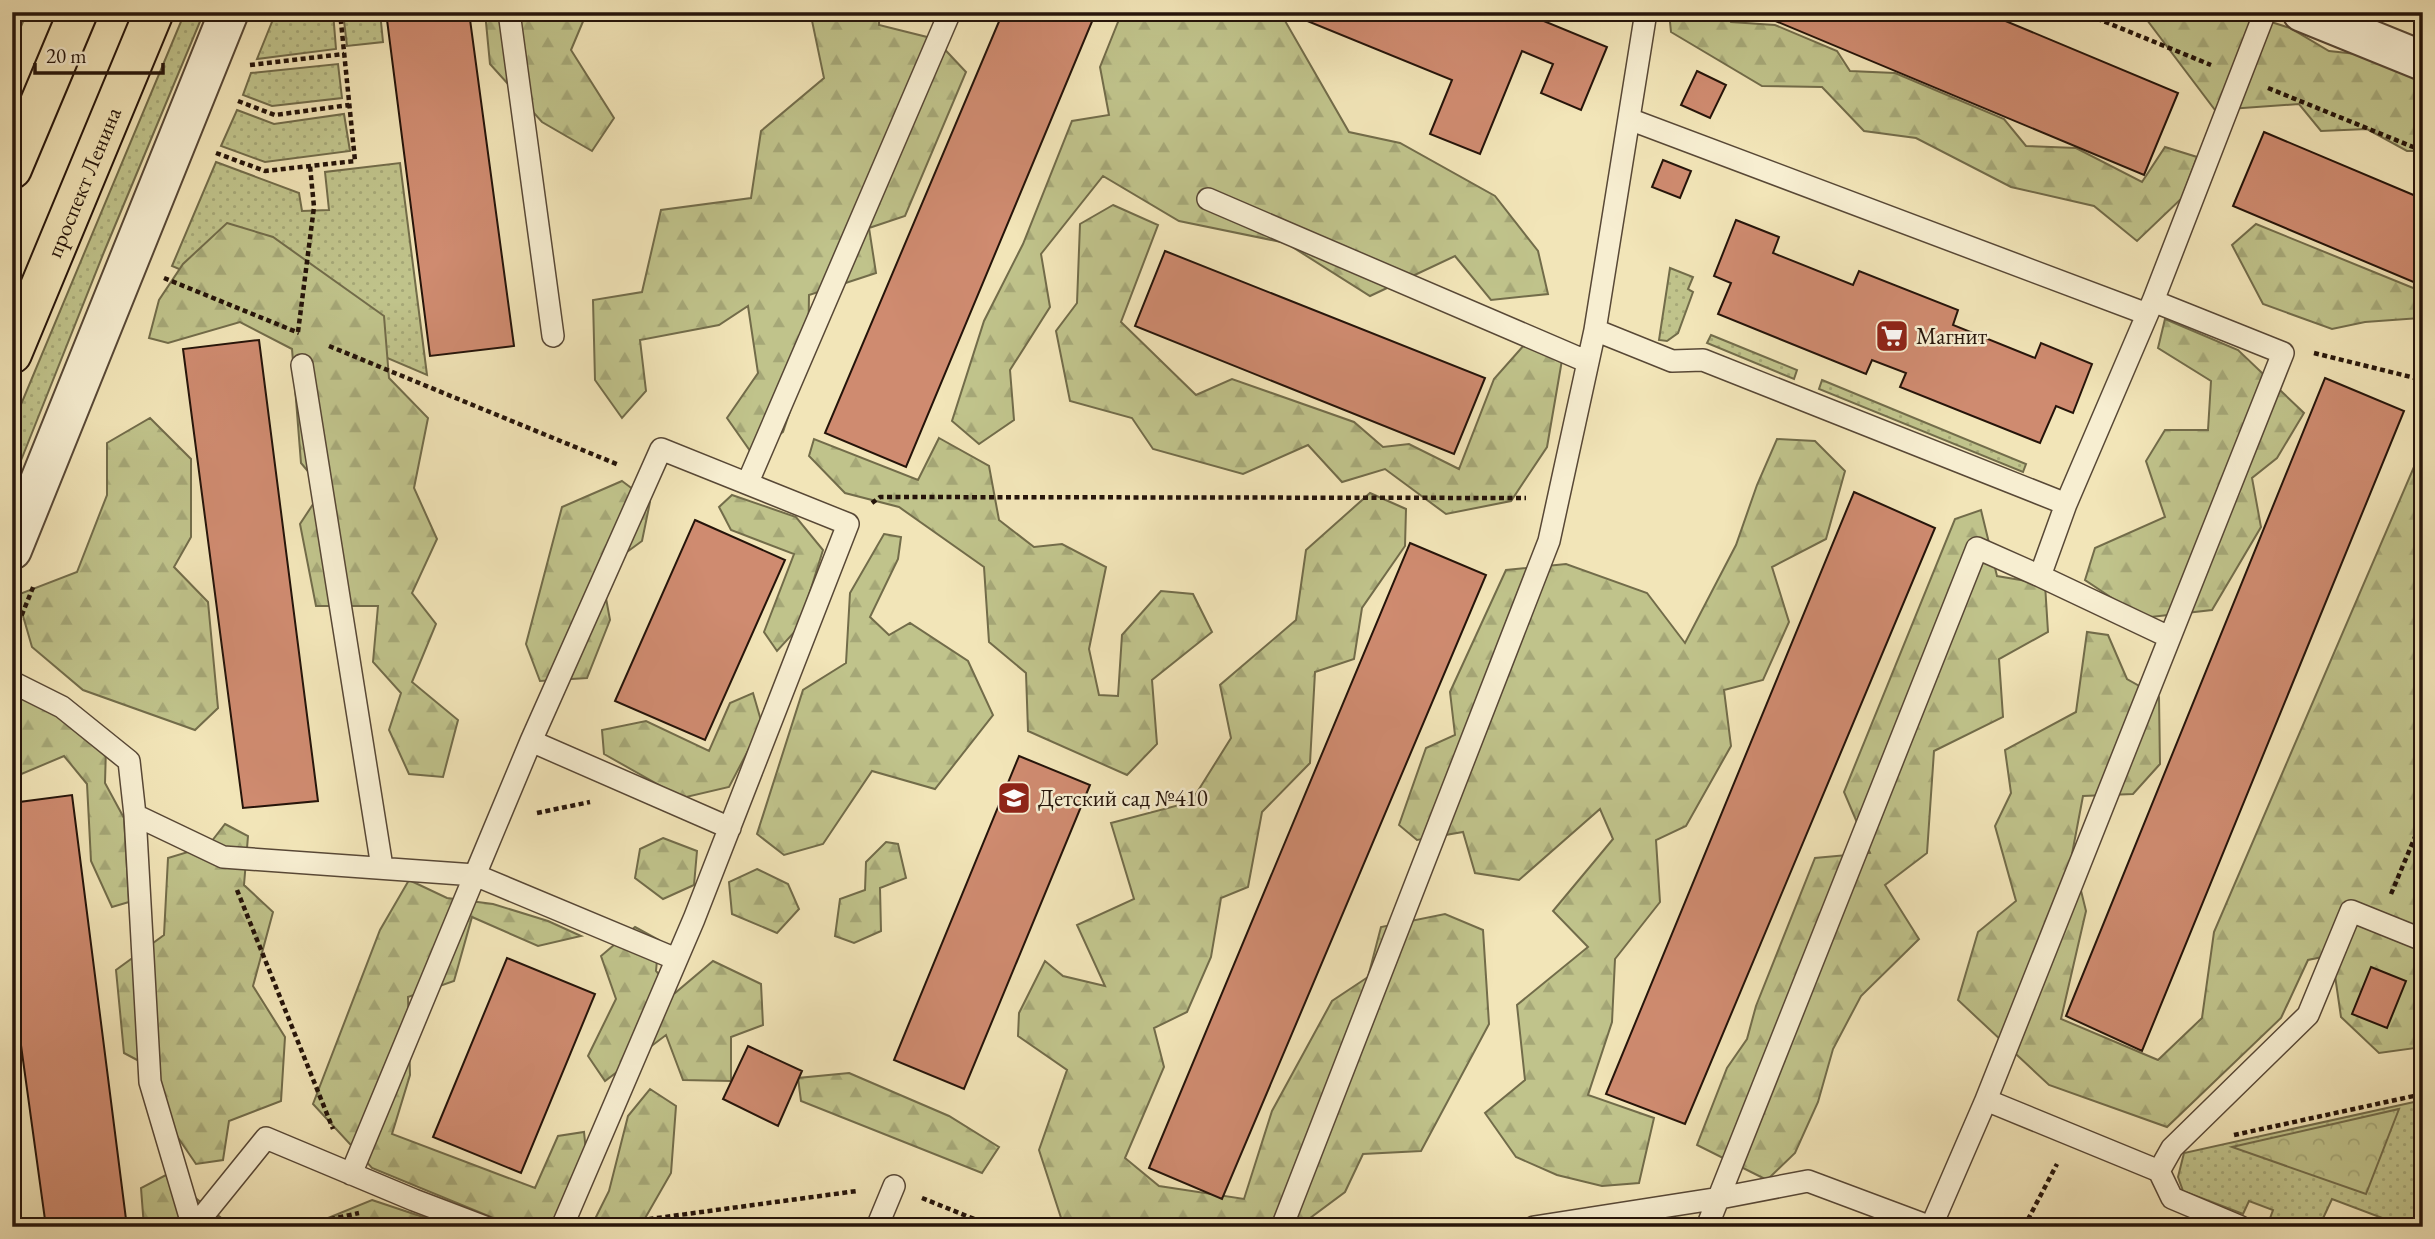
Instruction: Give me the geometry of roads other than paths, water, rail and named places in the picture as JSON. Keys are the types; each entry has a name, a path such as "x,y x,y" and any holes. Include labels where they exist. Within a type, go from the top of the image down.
{"main road":[{"path":"12,169 78,12"},
{"name":"проспект Ленина","path":"12,354 154,12"}],"street":[{"path":"12,550 229,12"},
{"path":"2302,12 2423,61"}],"lane":[{"path":"509,12 553,336"},
{"path":"748,482 950,12"},
{"path":"1282,1227 1549,541 1595,330 1646,12"},
{"path":"2040,576 2066,504 2150,308 2265,12"},
{"path":"1534,1227 1720,1198 1808,1181 1931,1227 1986,1100 2283,353 2150,308 1629,120"},
{"path":"1208,199 1588,362"},
{"path":"1595,330 1672,361 1703,360 2066,504"},
{"path":"302,365 382,867"},
{"path":"351,1174 531,741 662,449 848,524 730,828 562,1227"},
{"path":"1707,1227 1977,548 2169,637"},
{"path":"12,682 62,707 129,761 135,815 149,1082 193,1227"},
{"path":"531,741 730,828"},
{"path":"135,815 223,857 475,875 676,959"},
{"path":"2159,1171 2172,1148 2308,1015 2351,911 2423,940"},
{"path":"1986,1100 2159,1171 2172,1198 2241,1227"},
{"path":"193,1227 266,1138 485,1227"},
{"path":"877,1227 894,1186"}],"place":[{"name":"Магнит","path":"1892,336"},
{"name":"Детский сад №410","path":"1014,798"}]}
